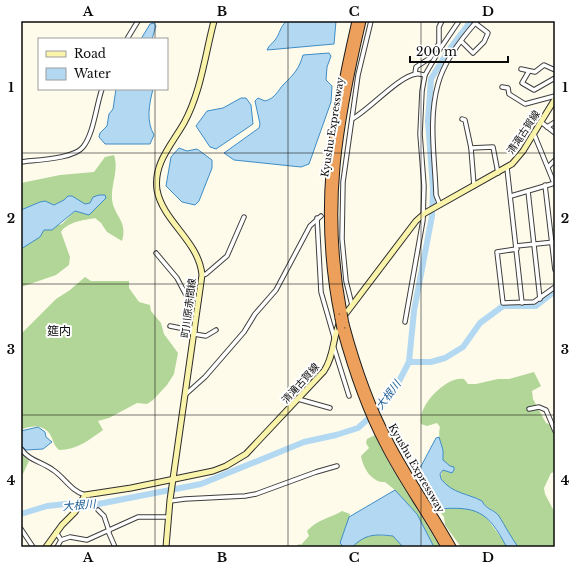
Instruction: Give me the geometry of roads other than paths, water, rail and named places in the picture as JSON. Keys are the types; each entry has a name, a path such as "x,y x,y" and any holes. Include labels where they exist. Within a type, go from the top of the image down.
{"highway":[{"name":"Kyushu Expressway","path":"356,21 337,111 328,189 329,258 343,326 369,406 404,481 445,547"},
{"name":"Kyushu Expressway","path":"341,316 333,240 334,173 345,100 362,21"},
{"name":"Kyushu Expressway","path":"378,427 452,547"}],"main road":[{"name":"町川原赤間線","path":"166,547 170,501 202,275 199,262 194,251 162,204 156,182 161,160 183,125 194,101 214,21"},
{"name":"清滝古賀線","path":"84,496 173,481 213,471 240,458 324,371 331,359 335,338 341,320 424,214 507,168 519,156 534,134 555,97"},
{"path":"46,547 56,532 76,511 84,496"}],"street":[{"path":"129,38 138,21"},
{"path":"352,305 346,281 342,215 344,170 358,75 371,21"},
{"path":"415,74 416,67 430,58 459,21"},
{"path":"404,322 424,214 424,186 420,134 422,91 425,75 439,47 440,22"},
{"path":"440,205 436,195 434,103 438,83 444,68 462,42 476,22 488,33 484,42 473,53 462,42"},
{"path":"521,69 535,72 544,65 555,70"},
{"path":"529,71 522,83 534,90 555,78"},
{"path":"352,119 362,114 391,89 415,74 425,75"},
{"path":"502,87 508,88 509,94 525,104 555,97"},
{"path":"21,162 65,156 79,151 87,140 102,90"},
{"path":"462,119 465,120 471,148 474,186"},
{"path":"541,122 555,133"},
{"path":"547,127 555,122"},
{"path":"511,196 555,183 534,134"},
{"path":"471,148 493,147 498,173"},
{"path":"548,167 555,160"},
{"path":"507,168 522,303"},
{"path":"546,185 555,270"},
{"path":"528,191 540,299"},
{"path":"337,215 342,215"},
{"path":"202,275 206,274 227,256 244,217"},
{"path":"186,394 205,378 244,332 257,311 276,290 307,230 319,217 321,292 335,338"},
{"path":"553,242 534,244 497,252 503,303 534,302 555,287"},
{"path":"156,253 177,278 186,295 199,300"},
{"path":"170,326 206,336 216,330"},
{"path":"334,348 349,396"},
{"path":"298,399 330,408"},
{"path":"529,409 539,407 546,410 555,430"},
{"path":"21,449 32,460 53,470 78,493 84,496"},
{"path":"170,501 256,494 337,466"},
{"path":"98,510 104,516 115,547"},
{"path":"57,547 61,540 70,537 86,540 138,517 168,517"},
{"path":"21,530 33,547"},
{"path":"56,532 61,540"}],"water":[{"path":"287,21 336,21 334,44 267,50 277,38 283,25"},
{"path":"154,23 156,26 152,38 142,38 150,24"},
{"path":"329,53 331,56 327,67 326,80 332,86 331,102 309,164 301,167 234,160 224,153 259,128 260,124 255,101 258,98 265,101 269,100 274,96 296,71 303,55"},
{"path":"116,90 153,90 149,107 149,119 151,130 154,135 150,144 105,144 99,137 100,133 107,126 109,114 113,109"},
{"path":"241,98 246,98 251,105 253,124 216,149 210,147 196,126 207,111 223,108"},
{"path":"179,148 187,151 197,149 212,160 212,168 199,201 195,205 182,202 166,186 171,157"},
{"path":"105,195 106,198 89,215 75,211 52,230 44,230 40,237 21,249 21,210 45,201 54,205 64,200 68,196 72,196 85,204 90,203 93,197"},
{"path":"38,427 45,432 46,437 52,442 43,449 26,450 21,445 21,431"},
{"path":"439,437 443,450 443,460 450,466 454,467 452,473 443,470 440,474 441,479 450,488 482,501 497,514 518,547 506,546 493,525 480,513 462,509 438,509 434,503 437,500 418,474 436,438"},
{"path":"395,490 417,514 434,547 403,547 393,536 375,535 366,537 352,547 344,547 340,543 349,517"}],"waterway":[{"name":"大根川","path":"21,514 47,506 66,504 88,506 201,484 304,442 336,435 358,428 381,407 397,385 409,362 414,311 432,216 433,189 428,121 431,79 448,51 471,21"},
{"path":"409,362 431,362 445,358 463,347 480,323 503,306 536,306 555,291"}],"district":[{"name":"筵内","path":"59,331"}]}
